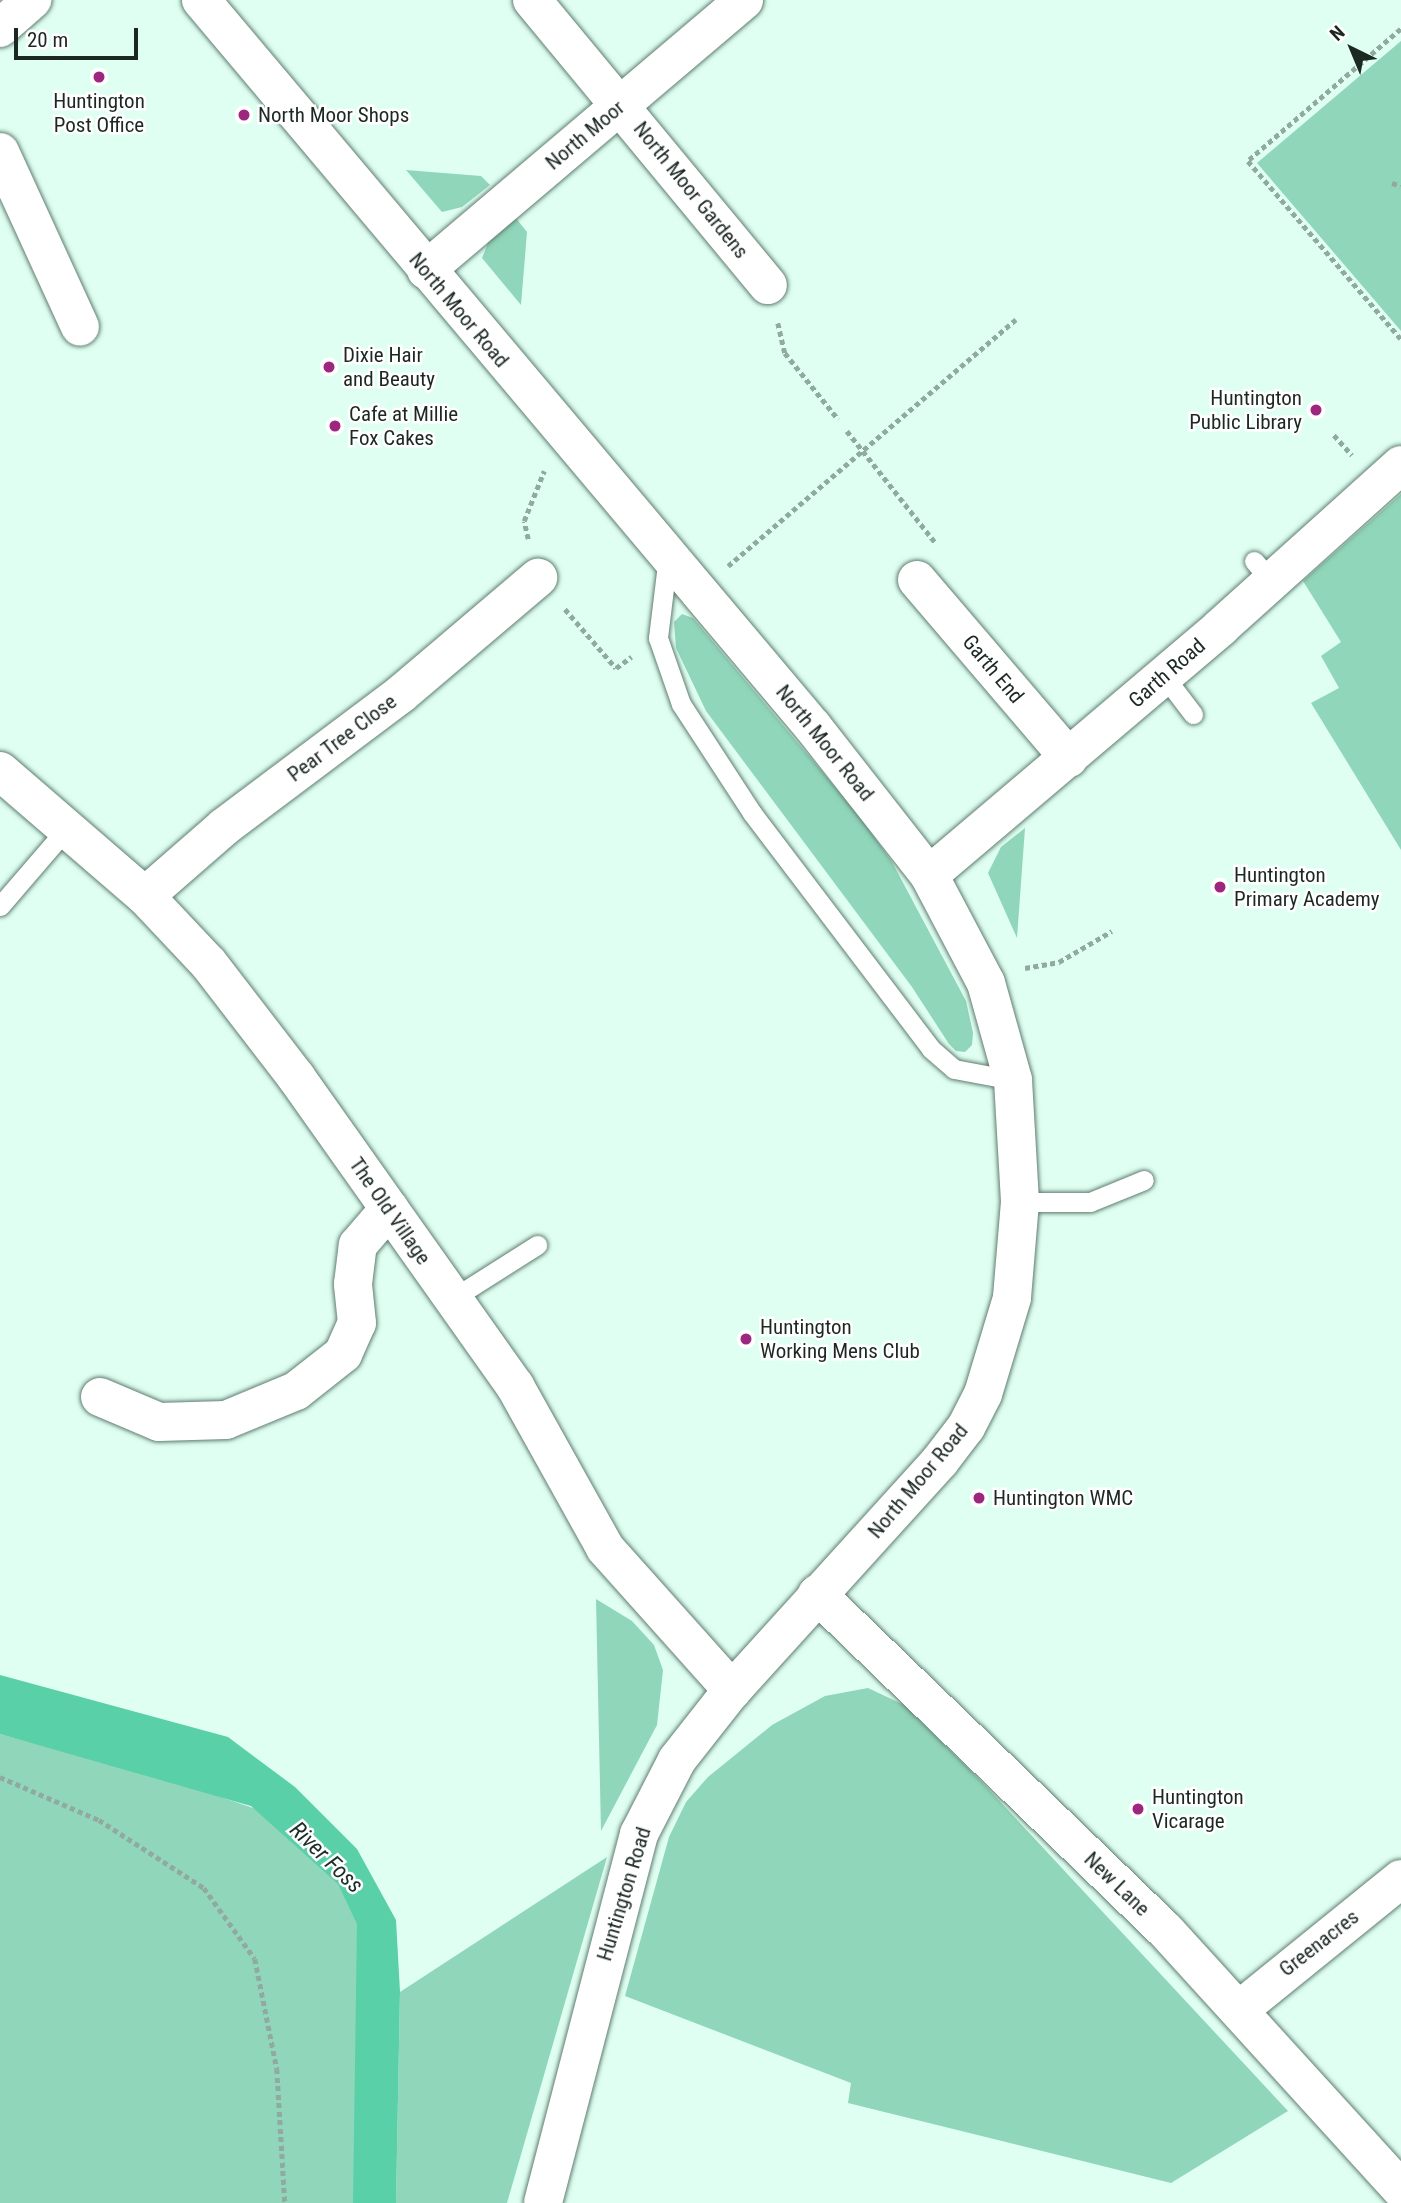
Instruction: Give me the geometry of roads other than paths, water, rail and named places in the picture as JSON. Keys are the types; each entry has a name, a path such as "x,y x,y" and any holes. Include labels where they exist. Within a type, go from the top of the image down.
{"street":[{"path":"0,29 32,0"},
{"name":"North Moor Road","path":"201,0 854,778 929,875 986,983 1013,1080 1020,1202 1012,1298 984,1394 967,1427 940,1461 817,1594"},
{"name":"North Moor Gardens","path":"531,0 621,104 768,285"},
{"name":"North Moor","path":"426,270 744,0"},
{"path":"0,152 80,327"},
{"name":"Garth Road","path":"929,875 1164,676 1263,571 1401,465"},
{"name":"Pear Tree Close","path":"145,896 224,827 401,694 538,578"},
{"name":"Garth End","path":"917,580 1069,758"},
{"name":"The Old Village","path":"0,771 145,896 209,964 261,1031 515,1386 605,1548 732,1689"},
{"path":"100,1397 159,1422 226,1420 296,1391 343,1354 356,1323 353,1284 358,1245 389,1209"},
{"name":"Huntington Road","path":"543,2203 639,1834 677,1759 732,1689 817,1594"},
{"name":"New Lane","path":"817,1594 1166,1931 1401,2189"},
{"name":"Greenacres","path":"1239,2010 1401,1879"}],"lane":[{"path":"667,556 658,638 681,704 745,802 931,1049 954,1069 1013,1080"},
{"path":"1164,676 1193,714"},
{"path":"0,906 68,827"},
{"path":"1020,1202 1090,1202 1144,1180"},
{"path":"452,1299 537,1245"}],"water":[{"name":"River Foss","path":"0,1675 228,1737 295,1787 357,1849 396,1920 400,1992 396,2203 353,2203 357,1924 338,1884 251,1806 0,1734"}],"place":[{"name":"Huntington Post Office","path":"99,77"},
{"name":"North Moor Shops","path":"244,115"},
{"name":"Dixie Hair and Beauty","path":"329,367"},
{"name":"Huntington Public Library","path":"1316,410"},
{"name":"Cafe at Millie Fox Cakes","path":"335,426"},
{"name":"Huntington Primary Academy","path":"1220,887"},
{"name":"Huntington Working Mens Club","path":"746,1339"},
{"name":"Huntington WMC","path":"979,1498"},
{"name":"Huntington Vicarage","path":"1138,1809"}]}
